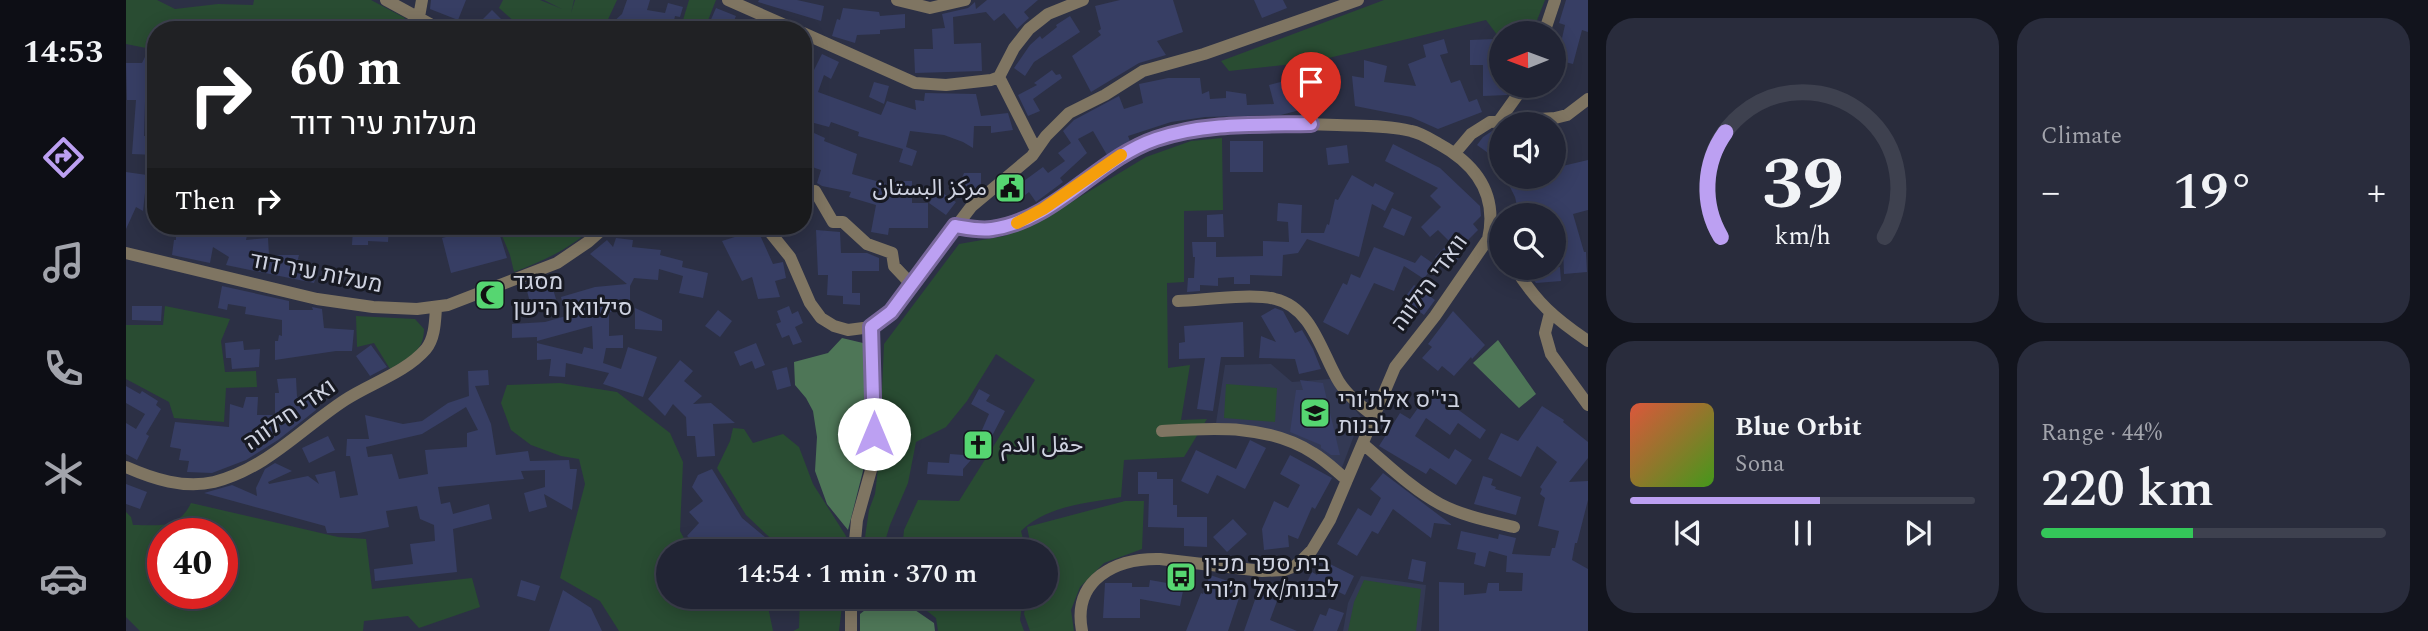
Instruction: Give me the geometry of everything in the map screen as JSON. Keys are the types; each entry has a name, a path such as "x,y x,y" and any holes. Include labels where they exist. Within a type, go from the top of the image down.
{"street":[{"path":"386,0 426,21"},
{"path":"419,17 422,0"},
{"path":"728,0 776,21"},
{"path":"897,0 930,8 965,0"},
{"path":"812,37 915,83 946,85 991,80 999,77 1014,48 1029,29 1048,14 1083,0"},
{"path":"772,235 790,257 810,303 821,318 848,330 871,327 891,312 971,207 1018,168 1069,113 1105,95 1143,71 1204,54 1358,0"},
{"path":"1548,21 1555,0"},
{"path":"999,77 1036,150"},
{"path":"1566,115 1588,99"},
{"path":"1455,153 1472,134 1489,123"},
{"name":"וואדי הילווה","path":"955,226 989,229 1021,221 1135,147 1178,132 1311,124 1374,126 1412,131 1455,153 1476,172 1485,187 1489,214"},
{"path":"815,191 833,222 843,222 867,244 892,253 894,266 912,285"},
{"name":"וואדי הילווה","path":"1082,631 1081,617 1086,593 1099,576 1120,563 1143,559 1171,560 1262,571 1284,570 1295,566 1312,550 1330,520 1395,367 1480,253 1489,234"},
{"name":"מעלות עיר דוד","path":"126,253 317,299 373,307 436,308 557,263 596,235"},
{"path":"1522,280 1530,293 1550,313 1588,341"},
{"path":"1178,301 1273,298 1286,302 1301,314 1314,332 1339,382 1359,405 1374,416"},
{"name":"ואדי חילווה","path":"126,467 179,484 200,485 251,468 346,399 371,387 418,356 431,342 436,308"},
{"path":"1550,313 1545,333 1550,354 1588,405"},
{"path":"855,539 873,451 871,327"},
{"path":"1163,431 1215,428 1269,435 1312,452 1348,480"},
{"path":"1363,443 1411,484 1440,504 1460,513 1514,527"},
{"path":"851,609 851,631"}],"shaded area":[{"path":"1271,364 1292,382 1330,379 1361,417 1341,470 1250,426 1216,423 1225,365"},
{"path":"1361,576 1426,585 1421,631 1343,631 1348,603"}],"green space":[{"path":"126,0 157,0 175,9 218,4 253,5 254,0 371,0 405,18 404,21 147,21 147,48 126,44"},
{"path":"503,0 540,0 562,9 544,0 574,0 571,13 575,0 617,0 607,21 514,21 499,8"},
{"path":"689,0 716,0 708,21 683,21"},
{"path":"1384,0 1545,0 1537,21 1489,21 1489,24 1486,20 1312,62 1229,71 1221,61"},
{"path":"1222,138 1223,210 1184,211 1184,282 1167,283 1168,368 1190,365 1181,420 1207,419 1184,457 1124,460 1121,497 1068,507 1042,516 1021,531 1023,539 903,539 904,530 918,500 959,501 1035,380 996,354 967,401 946,427 916,442 908,483 886,539 865,539 879,460 884,344 959,244 1005,236 1050,215 1146,157 1191,141"},
{"path":"502,235 584,235 557,253 514,272"},
{"path":"165,306 230,319 221,341 225,372 256,371 257,387 226,388 224,422 174,418 169,402 126,379 126,325 163,325"},
{"path":"356,316 415,319 424,329 421,343 414,354 390,369 374,343 357,347"},
{"path":"842,338 863,343 867,424 863,471 848,530 827,504 815,471 817,437 813,411 795,385 794,362 828,353"},
{"path":"1498,340 1536,394 1519,408 1473,363"},
{"path":"560,383 617,392 670,433 683,462 680,531 684,539 656,539 656,609 768,609 773,631 619,631 600,601 560,578 585,484 579,459 561,456 531,445 511,430 501,403 507,385"},
{"path":"1226,384 1277,388 1275,422 1224,418"},
{"path":"733,428 744,429 753,443 783,434 799,447 813,484 846,539 771,539 746,515 717,468"},
{"path":"1125,501 1144,501 1142,549 1104,563 1080,587 1071,610 1074,631 1030,631 1025,609 1058,609 1058,539 1030,539 1027,527"},
{"path":"191,503 338,537 366,539 372,589 472,578 480,607 419,628 408,616 364,621 363,631 140,631 126,617 126,512 133,525 147,525 147,609 238,609 238,518 180,518"},
{"path":"1364,580 1421,589 1416,631 1348,631 1354,602"},
{"path":"800,609 842,609 839,631 793,631 799,628"},
{"path":"866,609 915,609 934,623 935,631 860,631 860,614"},
{"path":"924,609 1021,609 1020,620 1024,631 938,631 936,618"}],"building":[{"path":"431,0 466,0 458,20 430,9"},
{"path":"627,0 650,0 647,10 665,13 668,3 683,7 680,17 675,16 674,21 614,21 622,14"},
{"path":"797,0 824,6 821,21 758,2"},
{"path":"987,0 1038,0 1024,12 1029,18 1017,29 1004,13 994,21 986,12 953,17 954,44 981,43 982,71 915,73 914,49 933,49 932,29 945,28 942,14 968,8 975,2 976,9"},
{"path":"1120,0 1173,0 1183,32 1157,41 1166,55 1139,63 1091,92 1072,56 1101,35 1098,31 1101,29 1095,6"},
{"path":"1254,0 1283,0 1287,8 1262,18"},
{"path":"1566,0 1588,0 1588,32 1582,30 1573,64 1566,62 1566,21 1560,21"},
{"path":"716,8 736,16 734,21 710,21"},
{"path":"843,8 879,12 880,16 905,14 905,28 880,30 880,34 857,35 855,43 832,36"},
{"path":"492,10 503,21 481,21"},
{"path":"1070,16 1080,32 1034,62 1025,76 1014,68 1030,45 1040,36 1042,39"},
{"path":"1444,39 1448,53 1440,55 1451,83 1460,80 1469,102 1477,99 1482,112 1438,129 1411,117 1355,106 1352,76 1364,78 1364,60 1387,66 1384,82 1416,86 1408,64 1426,57 1423,45"},
{"path":"1489,39 1489,96 1483,96 1483,65 1470,65 1470,40"},
{"path":"822,54 839,62 831,79 824,75 818,92 881,115 887,101 916,110 915,100 924,101 925,93 976,94 981,116 1008,113 1013,130 991,133 991,126 974,126 973,148 944,135 910,131 906,147 917,151 912,166 899,162 903,149 858,136 859,132 831,122 829,127 812,122 812,74"},
{"path":"147,57 144,136 147,136 147,155 132,154 136,100 127,100 126,63 142,63"},
{"path":"1052,70 1062,78 1033,99 1040,111 1028,116 1018,95 1037,85 1034,83"},
{"path":"1168,78 1200,78 1202,94 1209,91 1210,99 1226,98 1226,91 1246,94 1247,105 1274,104 1269,85 1292,79 1300,110 1281,115 1205,117 1171,122 1128,136 1130,141 1107,155 1093,131 1078,139 1087,153 1060,178 1063,182 1036,202 1029,192 1020,199 1013,189 1043,167 1048,173 1065,161 1058,153 1071,143 1063,131 1074,120 1119,96 1124,109 1143,103 1139,84"},
{"path":"874,82 889,86 884,104 869,97"},
{"path":"812,132 825,138 824,141 857,154 852,174 890,185 890,181 912,181 912,203 928,203 928,228 889,228 888,235 871,232 876,205 849,197 851,192 817,183 821,170 812,167"},
{"path":"1489,133 1489,154 1477,145"},
{"path":"1230,141 1263,141 1263,172 1230,172"},
{"path":"1393,144 1440,168 1480,206 1481,216 1473,224 1478,230 1467,241 1459,232 1450,242 1438,230 1430,237 1421,227 1441,207 1430,196 1438,188 1385,161"},
{"path":"1347,145 1349,163 1328,165 1326,148"},
{"path":"1588,160 1588,210 1573,214 1586,252 1587,272 1566,274 1566,203 1516,203 1511,189 1566,189 1566,165"},
{"path":"126,172 147,175 143,211 136,207 126,229"},
{"path":"964,173 981,173 981,185 965,194 960,181 964,181 961,180"},
{"path":"1352,175 1373,187 1375,183 1394,193 1385,211 1372,204 1359,257 1307,239 1298,253 1283,255 1282,276 1250,275 1250,284 1234,284 1234,277 1218,278 1218,286 1200,285 1200,291 1187,292 1188,278 1194,278 1195,257 1192,242 1216,242 1216,257 1263,256 1263,241 1289,242 1288,222 1277,221 1278,203 1302,205 1301,233 1324,233 1327,224 1329,225 1335,199 1338,200"},
{"path":"938,190 956,202 946,215 929,203"},
{"path":"1392,208 1412,217 1404,236 1383,227"},
{"path":"1223,214 1224,237 1207,237 1207,215"},
{"path":"816,230 840,232 841,253 867,253 879,258 879,271 852,271 852,293 860,293 860,305 843,304 843,296 827,295 828,275 818,275"},
{"path":"176,235 247,235 246,240 268,238 269,255 299,255 298,259 319,268 314,283 226,265 229,257 213,247 210,263 172,255"},
{"path":"353,235 388,235 388,242 368,241 368,245 352,245"},
{"path":"453,235 500,235 507,258 451,273 442,238"},
{"path":"741,235 760,235 773,264 783,262 786,278 775,281 780,297 758,299 752,277 742,281 722,241"},
{"path":"616,238 633,240 632,247 661,250 660,255 683,261 682,267 708,273 703,298 679,293 683,276 659,269 658,280 634,278 630,286 630,312 609,312 609,336 623,335 623,348 606,348 603,363 621,369 628,347 657,357 643,397 603,384 609,373 566,363 565,377 549,376 551,359 537,360 537,343 582,354 584,347 593,349 592,326 537,341 537,337 512,338 512,324 545,322 566,316 561,297 595,287 627,284 590,254 607,240 613,247"},
{"path":"1446,246 1458,259 1448,270 1435,257"},
{"path":"1374,247 1415,263 1421,255 1434,264 1424,279 1404,266 1394,291 1374,283 1348,335 1323,322 1343,283 1347,285 1351,274 1360,278"},
{"path":"1534,280 1561,280 1561,281 1536,283"},
{"path":"551,283 556,299 531,306 527,291"},
{"path":"1414,285 1435,300 1424,315 1403,300"},
{"path":"222,286 289,301 289,310 313,310 312,307 322,309 324,328 354,330 352,351 275,360 275,341 278,341 279,335 282,336 282,320 245,314 246,307 228,304 227,310 218,308"},
{"path":"132,306 162,306 161,321 132,320"},
{"path":"789,306 792,314 798,311 803,323 795,327 802,342 793,345 789,335 782,338 776,324 781,322 777,311"},
{"path":"635,308 662,320 662,331 635,329"},
{"path":"1275,308 1283,311 1295,333 1302,330 1321,369 1299,374 1295,359 1259,358 1261,336 1276,342 1261,316"},
{"path":"718,310 732,321 720,337 705,326"},
{"path":"1453,311 1485,345 1454,376 1442,366 1438,371 1422,358 1432,347 1428,344"},
{"path":"1243,322 1244,357 1221,357 1213,411 1197,409 1205,358 1179,359 1179,343 1185,342 1184,326"},
{"path":"243,341 244,350 260,349 259,367 232,369 231,358 226,358 225,343"},
{"path":"756,343 765,365 755,369 752,361 740,366 734,352"},
{"path":"371,345 387,367 370,376 356,356"},
{"path":"680,360 693,371 684,381 702,396 693,404 711,403 735,423 713,424 715,456 697,457 695,436 687,436 686,417 673,404 665,416 648,399"},
{"path":"787,367 791,386 777,390 772,371"},
{"path":"488,370 489,385 475,386 491,424 496,455 528,451 530,461 569,460 570,469 577,469 572,510 544,494 547,507 529,512 524,493 545,487 545,470 521,471 524,479 438,487 441,504 450,502 453,514 489,504 492,519 453,529 457,572 375,581 374,569 413,564 410,544 435,541 434,525 420,519 417,506 386,511 389,527 359,533 327,533 325,526 204,493 232,485 257,496 256,488 265,469 275,463 292,471 268,482 269,484 308,476 319,484 315,475 335,471 340,498 358,495 350,456 346,456 347,439 369,439 365,415 403,424 422,421 448,403 469,396 468,371","holes":["466,407 478,430 467,433 467,447 425,450 428,474 399,479 392,454 368,457 366,447 422,434"]},
{"path":"296,378 297,397 311,395 316,410 278,440 246,460 212,473 187,472 189,461 179,460 181,449 170,447 175,422 229,427 230,404 243,408 246,397 258,397 257,415 275,415 275,393 279,393 277,379"},
{"path":"1300,380 1323,383 1340,455 1331,455 1321,448 1321,445 1290,432 1296,390 1303,390"},
{"path":"126,386 140,394 142,391 158,401 156,405 161,409 146,434 149,436 137,460 126,454 126,423 136,429 145,414 126,403"},
{"name":"حقل الدم","path":"979,389 990,395 986,401 1005,411 992,436 963,469 963,476 927,474 928,462 949,463 950,454 964,455 982,430 989,414 971,404"},
{"path":"1431,390 1486,430 1480,439 1458,423 1450,435 1426,418 1415,436 1449,459 1455,449 1472,460 1456,485 1430,468 1426,474 1379,446 1400,413 1410,419"},
{"path":"1542,406 1564,420 1563,422 1588,442 1588,458 1569,482 1588,481 1588,500 1572,560 1588,569 1588,631 1439,631 1439,582 1464,583 1464,595 1486,593 1488,583 1499,583 1499,591 1522,591 1523,573 1506,572 1507,556 1489,551 1485,567 1474,564 1476,553 1457,549 1461,531 1498,539 1499,534 1516,538 1512,554 1550,556 1552,548 1555,548 1559,531 1538,526 1545,498 1540,494 1540,487 1557,462 1537,446 1521,477 1488,459 1501,433 1518,441"},
{"path":"328,436 335,450 309,463 302,448"},
{"path":"1250,440 1266,448 1245,489 1217,475 1208,494 1181,481 1196,450 1236,469"},
{"path":"1290,455 1332,478 1315,509 1312,507 1298,539 1288,535 1289,547 1264,550 1262,529 1274,501 1288,508 1300,485 1280,474"},
{"path":"712,469 742,518 767,539 690,539 687,536 699,523 689,512 703,501 692,487 698,475"},
{"path":"1138,472 1157,472 1157,479 1173,479 1173,505 1177,505 1177,517 1207,517 1207,547 1184,546 1184,528 1148,527 1149,494 1138,494"},
{"path":"1383,473 1452,525 1434,523 1431,538 1393,509 1378,534 1372,531 1357,556 1337,544 1358,508 1371,516 1381,498 1370,489"},
{"path":"1483,476 1493,479 1491,485 1496,487 1495,489 1521,497 1516,515 1474,504"},
{"path":"126,484 147,492 140,509 126,504"},
{"path":"1233,519 1247,534 1227,552 1213,537"},
{"path":"1412,559 1426,562 1423,582 1408,579"},
{"path":"1324,561 1354,576 1345,595 1326,586 1324,591 1307,582 1312,572 1317,575"},
{"path":"1210,575 1243,586 1228,631 1186,631 1201,593 1203,594"},
{"path":"521,580 540,586 535,601 517,596"},
{"path":"1150,580 1184,586 1180,606 1140,599 1140,618 1103,618 1105,583 1132,583 1132,587 1149,587"},
{"path":"563,590 591,608 602,631 549,631"},
{"path":"1257,594 1277,601 1270,620 1297,631 1244,631"},
{"path":"1329,608 1344,613 1337,631 1313,631 1320,614 1326,616"}],"slow traffic":[{"path":"1017,223 1043,209 1121,155"}],"place":[{"name":"مركز البستان","path":"1010,188"},
{"name":"מסגד סילוואן הישן","path":"490,295"},
{"name":"בי\"ס אלת'ורי לבנות","path":"1315,413"},
{"name":"حقل الدم","path":"978,445"},
{"name":"בית ספר מכין לבנות/אל ת׳ורי","path":"1181,577"}],"route":[{"path":"874,434 871,327 891,312 955,226 989,229 1021,221 1135,147 1178,132 1224,127 1311,124"}]}
